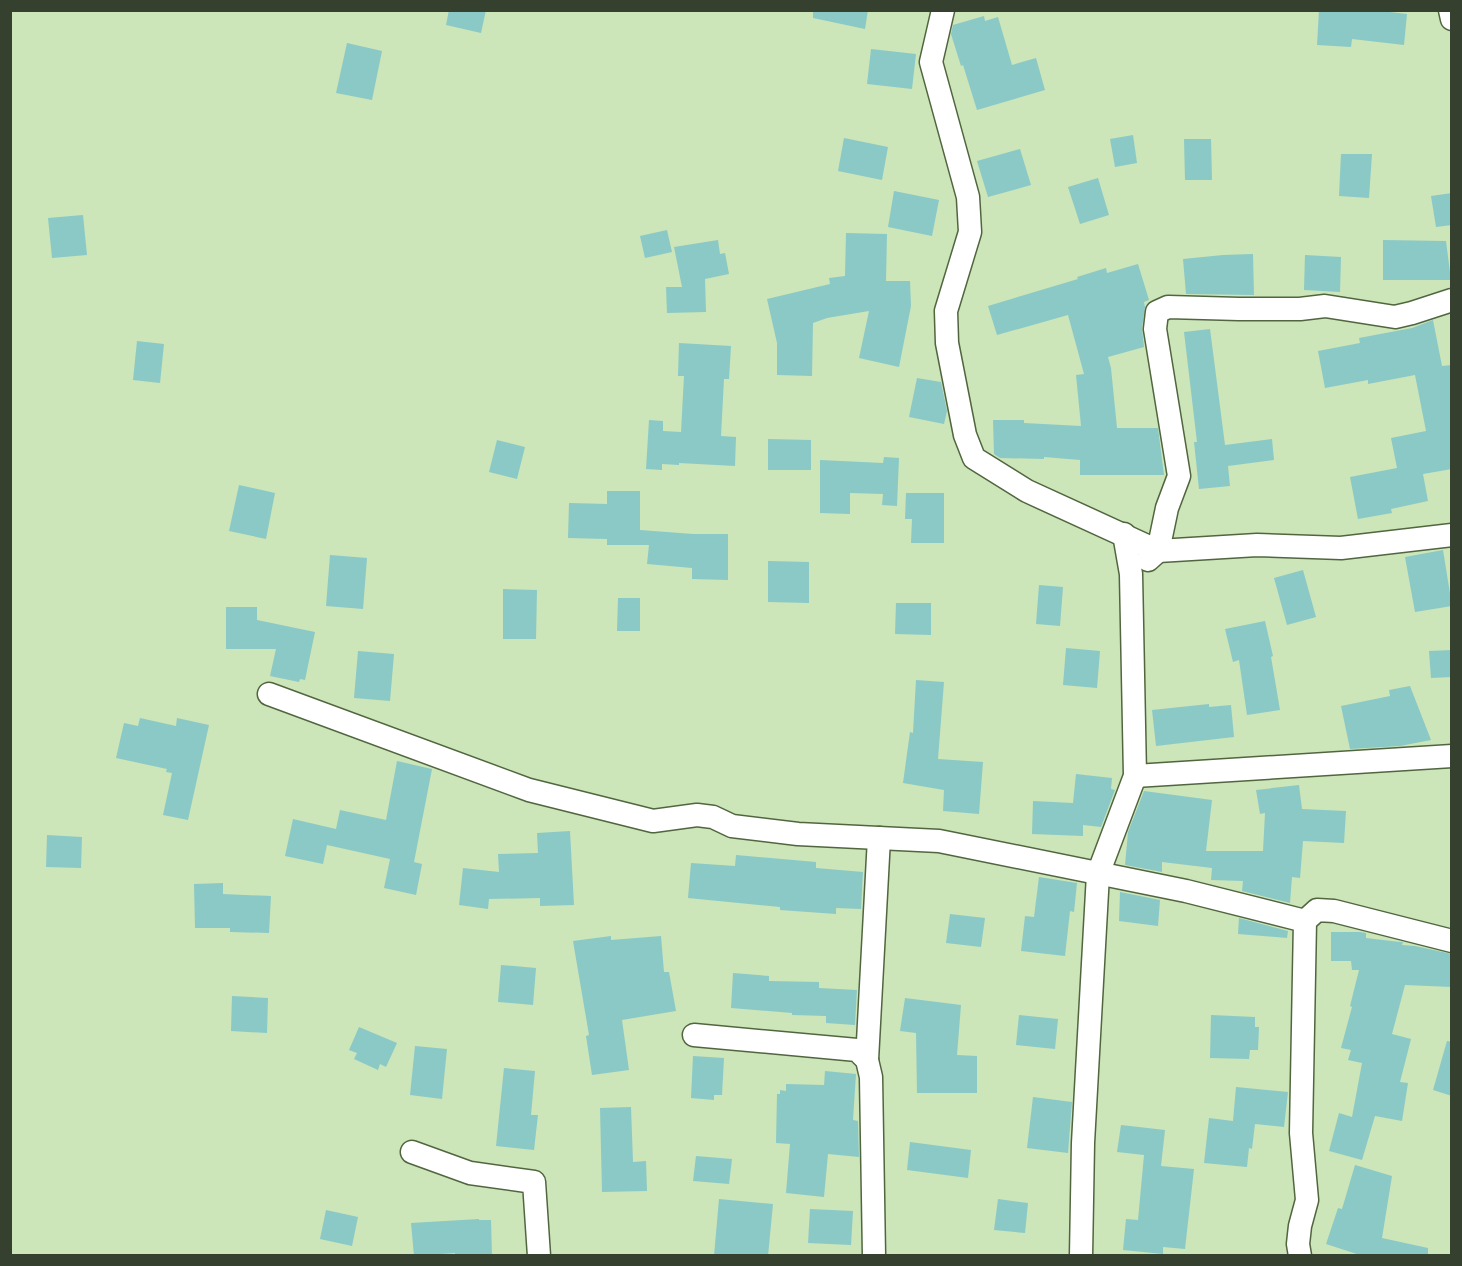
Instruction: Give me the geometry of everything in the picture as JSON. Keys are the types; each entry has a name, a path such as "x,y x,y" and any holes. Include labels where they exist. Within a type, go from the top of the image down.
{"street":[{"path":"943,10 931,62 968,197 970,232 946,311 947,343 965,435 974,458 1027,491 1158,551 1257,545 1341,548 1452,536"},
{"path":"1450,10 1452,19"},
{"path":"1131,574 1158,551 1167,508 1179,476 1155,329 1157,312 1168,306 1280,309 1325,306 1395,317 1452,300"},
{"path":"1081,1256 1083,1143 1098,874 1135,776 1131,574 1124,534"},
{"path":"269,694 529,790 653,821 697,815 713,817 732,826 798,834 939,841 1186,891 1305,921"},
{"path":"1135,776 1452,756"},
{"path":"874,1256 871,1077 867,1060 879,838"},
{"path":"1300,1256 1298,1244 1300,1226 1307,1200 1301,1133 1305,921 1317,910 1334,911 1452,941"},
{"path":"694,1035 857,1050 867,1060"},
{"path":"412,1152 470,1173 534,1182 539,1256"}],"building":[{"path":"449,10 486,10 481,33 446,25"},
{"path":"813,10 868,10 865,29 813,18"},
{"path":"1319,10 1373,10 1407,14 1404,45 1352,39 1351,47 1317,45"},
{"path":"984,16 985,21 998,17 1012,65 1036,58 1045,90 977,110 951,34 953,25"},
{"path":"347,43 382,51 372,100 336,93"},
{"path":"871,49 916,54 912,89 867,84"},
{"path":"1133,135 1137,163 1115,167 1110,139"},
{"path":"844,138 888,147 882,180 838,171"},
{"path":"1184,139 1211,139 1212,180 1185,180"},
{"path":"1020,149 1031,185 988,197 977,161"},
{"path":"1341,154 1372,154 1369,198 1339,196"},
{"path":"1098,178 1109,215 1080,224 1068,187"},
{"path":"894,191 939,200 932,236 888,227"},
{"path":"1452,193 1452,225 1436,227 1431,196"},
{"path":"83,215 87,255 52,258 48,218"},
{"path":"667,230 672,252 645,258 640,236"},
{"path":"846,233 887,234 886,281 910,281 911,306 899,367 859,358 869,311 827,318 813,323 812,376 777,375 777,343 767,299 830,284 829,278 845,276"},
{"path":"718,240 720,254 725,253 729,274 705,279 706,312 667,313 666,287 682,287 674,247"},
{"path":"1383,240 1446,241 1451,280 1383,280"},
{"path":"1253,254 1254,295 1186,294 1183,259"},
{"path":"1305,255 1341,257 1340,292 1304,290"},
{"path":"1138,264 1149,300 1144,302 1142,328 1144,347 1108,357 1117,428 1158,428 1164,475 1080,475 1080,460 1044,457 1044,459 1000,458 994,454 993,420 1024,420 1024,423 1081,426 1076,375 1084,374 1068,315 997,335 988,306 1078,279 1077,277 1106,268 1107,273"},
{"path":"1433,320 1442,366 1452,365 1452,469 1423,474 1428,501 1391,509 1392,513 1358,519 1350,477 1397,468 1391,438 1426,431 1415,375 1368,384 1368,380 1325,388 1318,351 1360,343 1359,338 1412,328"},
{"path":"1210,329 1225,445 1272,439 1274,460 1228,466 1230,486 1199,489 1194,442 1197,442 1184,332"},
{"path":"137,341 164,344 160,383 133,380"},
{"path":"679,343 731,346 729,379 724,379 721,436 736,437 735,466 679,463 679,465 662,464 662,470 646,469 649,420 663,421 663,431 681,432 684,376 678,376"},
{"path":"917,378 941,382 947,411 944,424 909,417"},
{"path":"768,439 811,440 811,470 768,470"},
{"path":"497,440 525,447 517,479 489,472"},
{"path":"884,457 899,458 897,506 882,505 883,494 850,493 850,514 820,513 820,460 883,463"},
{"path":"239,485 275,493 266,539 229,531"},
{"path":"607,491 640,491 640,530 728,534 728,580 692,579 692,568 647,564 649,545 607,545 607,539 568,538 569,503 607,504"},
{"path":"906,493 944,493 944,543 911,543 912,519 905,519"},
{"path":"1443,550 1452,606 1415,612 1405,557"},
{"path":"330,555 367,558 363,609 326,606"},
{"path":"768,561 809,562 809,603 768,602"},
{"path":"1303,570 1316,617 1287,625 1274,578"},
{"path":"1039,585 1063,587 1060,626 1036,624"},
{"path":"503,589 537,590 536,639 503,639"},
{"path":"618,598 640,598 640,631 617,631"},
{"path":"896,603 931,603 931,635 895,634"},
{"path":"226,607 257,607 257,620 315,632 305,680 300,679 299,682 270,676 276,649 226,649"},
{"path":"1265,621 1273,656 1271,657 1280,710 1247,715 1239,660 1233,662 1225,629"},
{"path":"1066,648 1100,651 1097,688 1063,685"},
{"path":"1452,650 1452,677 1431,678 1429,651"},
{"path":"358,651 394,654 390,701 354,698"},
{"path":"916,680 944,682 938,759 983,762 979,814 943,811 944,790 903,783 910,732 913,733"},
{"path":"1410,686 1431,740 1400,746 1350,749 1341,706 1390,696 1389,690"},
{"path":"1209,704 1209,707 1231,705 1234,737 1156,746 1152,710"},
{"path":"140,718 176,726 177,718 209,725 188,820 163,815 172,773 166,772 167,769 116,758 124,723 138,726"},
{"path":"397,761 432,769 414,862 422,864 416,895 384,888 390,859 327,845 323,864 285,856 293,819 336,829 340,810 386,820"},
{"path":"1076,774 1112,778 1111,789 1115,790 1101,827 1083,825 1083,836 1032,834 1033,801 1073,803"},
{"path":"1299,785 1302,809 1346,811 1344,843 1303,841 1300,878 1292,877 1290,903 1242,891 1243,881 1211,880 1212,868 1162,862 1162,872 1125,865 1128,832 1144,791 1212,800 1206,851 1263,851 1265,813 1260,814 1256,790"},
{"path":"570,831 574,905 540,906 540,898 489,899 488,909 459,905 463,868 499,872 498,854 538,853 537,833"},
{"path":"47,835 82,837 81,868 46,867"},
{"path":"736,855 816,862 816,868 863,872 861,909 836,908 836,914 780,910 780,907 688,898 691,863 735,866"},
{"path":"1039,877 1077,883 1074,912 1070,911 1065,956 1021,951 1025,916 1034,917"},
{"path":"223,883 223,894 271,896 269,933 230,932 230,928 195,928 194,884"},
{"path":"1120,892 1160,900 1158,926 1119,921"},
{"path":"950,914 985,918 981,947 946,943"},
{"path":"1239,918 1288,931 1287,938 1238,934"},
{"path":"1331,932 1366,933 1366,938 1403,942 1402,945 1452,954 1452,987 1405,985 1392,1034 1411,1039 1400,1082 1408,1083 1402,1121 1375,1116 1362,1160 1329,1151 1339,1113 1352,1117 1362,1063 1348,1060 1351,1050 1341,1048 1359,970 1352,970 1351,961 1331,961"},
{"path":"611,936 611,940 661,936 664,972 669,972 676,1011 622,1020 629,1070 592,1075 586,1036 589,1035 573,941"},
{"path":"501,965 536,968 533,1005 498,1002"},
{"path":"733,973 769,976 769,981 819,982 819,988 857,990 855,1025 826,1023 826,1016 792,1015 792,1013 731,1008"},
{"path":"232,996 268,998 267,1033 231,1031"},
{"path":"905,998 961,1005 957,1055 977,1056 977,1093 917,1093 916,1033 900,1031"},
{"path":"1019,1015 1058,1019 1055,1049 1016,1045"},
{"path":"1211,1015 1255,1017 1255,1027 1259,1027 1258,1050 1250,1050 1249,1059 1210,1058"},
{"path":"359,1027 397,1043 386,1067 380,1064 378,1070 354,1059 357,1053 349,1050"},
{"path":"1447,1041 1452,1042 1452,1096 1433,1090"},
{"path":"415,1046 447,1049 442,1099 410,1095"},
{"path":"693,1056 724,1058 722,1095 714,1095 714,1100 691,1098"},
{"path":"504,1068 535,1071 531,1115 538,1115 534,1150 496,1146"},
{"path":"825,1071 856,1074 853,1120 858,1121 859,1157 828,1154 824,1197 786,1193 790,1144 776,1143 777,1094 780,1094 780,1090 786,1091 786,1084 824,1085"},
{"path":"1236,1087 1288,1092 1284,1127 1255,1124 1247,1167 1204,1163 1209,1118 1233,1121"},
{"path":"1033,1097 1072,1102 1068,1153 1027,1148"},
{"path":"631,1107 633,1162 646,1161 647,1191 602,1192 600,1108"},
{"path":"1121,1125 1165,1130 1161,1166 1194,1169 1185,1249 1163,1247 1163,1254 1123,1250 1126,1219 1138,1220 1144,1155 1117,1152"},
{"path":"910,1142 971,1150 968,1178 907,1170"},
{"path":"696,1156 732,1159 729,1184 693,1181"},
{"path":"1355,1165 1392,1176 1382,1238 1428,1248 1428,1256 1363,1256 1326,1244 1338,1208 1342,1209"},
{"path":"719,1199 773,1204 768,1256 714,1256"},
{"path":"998,1199 1028,1203 1025,1233 994,1230"},
{"path":"810,1209 853,1211 851,1245 808,1243"},
{"path":"326,1210 358,1217 352,1246 320,1239"},
{"path":"491,1220 492,1256 455,1256 455,1253 414,1256 411,1223"}]}
